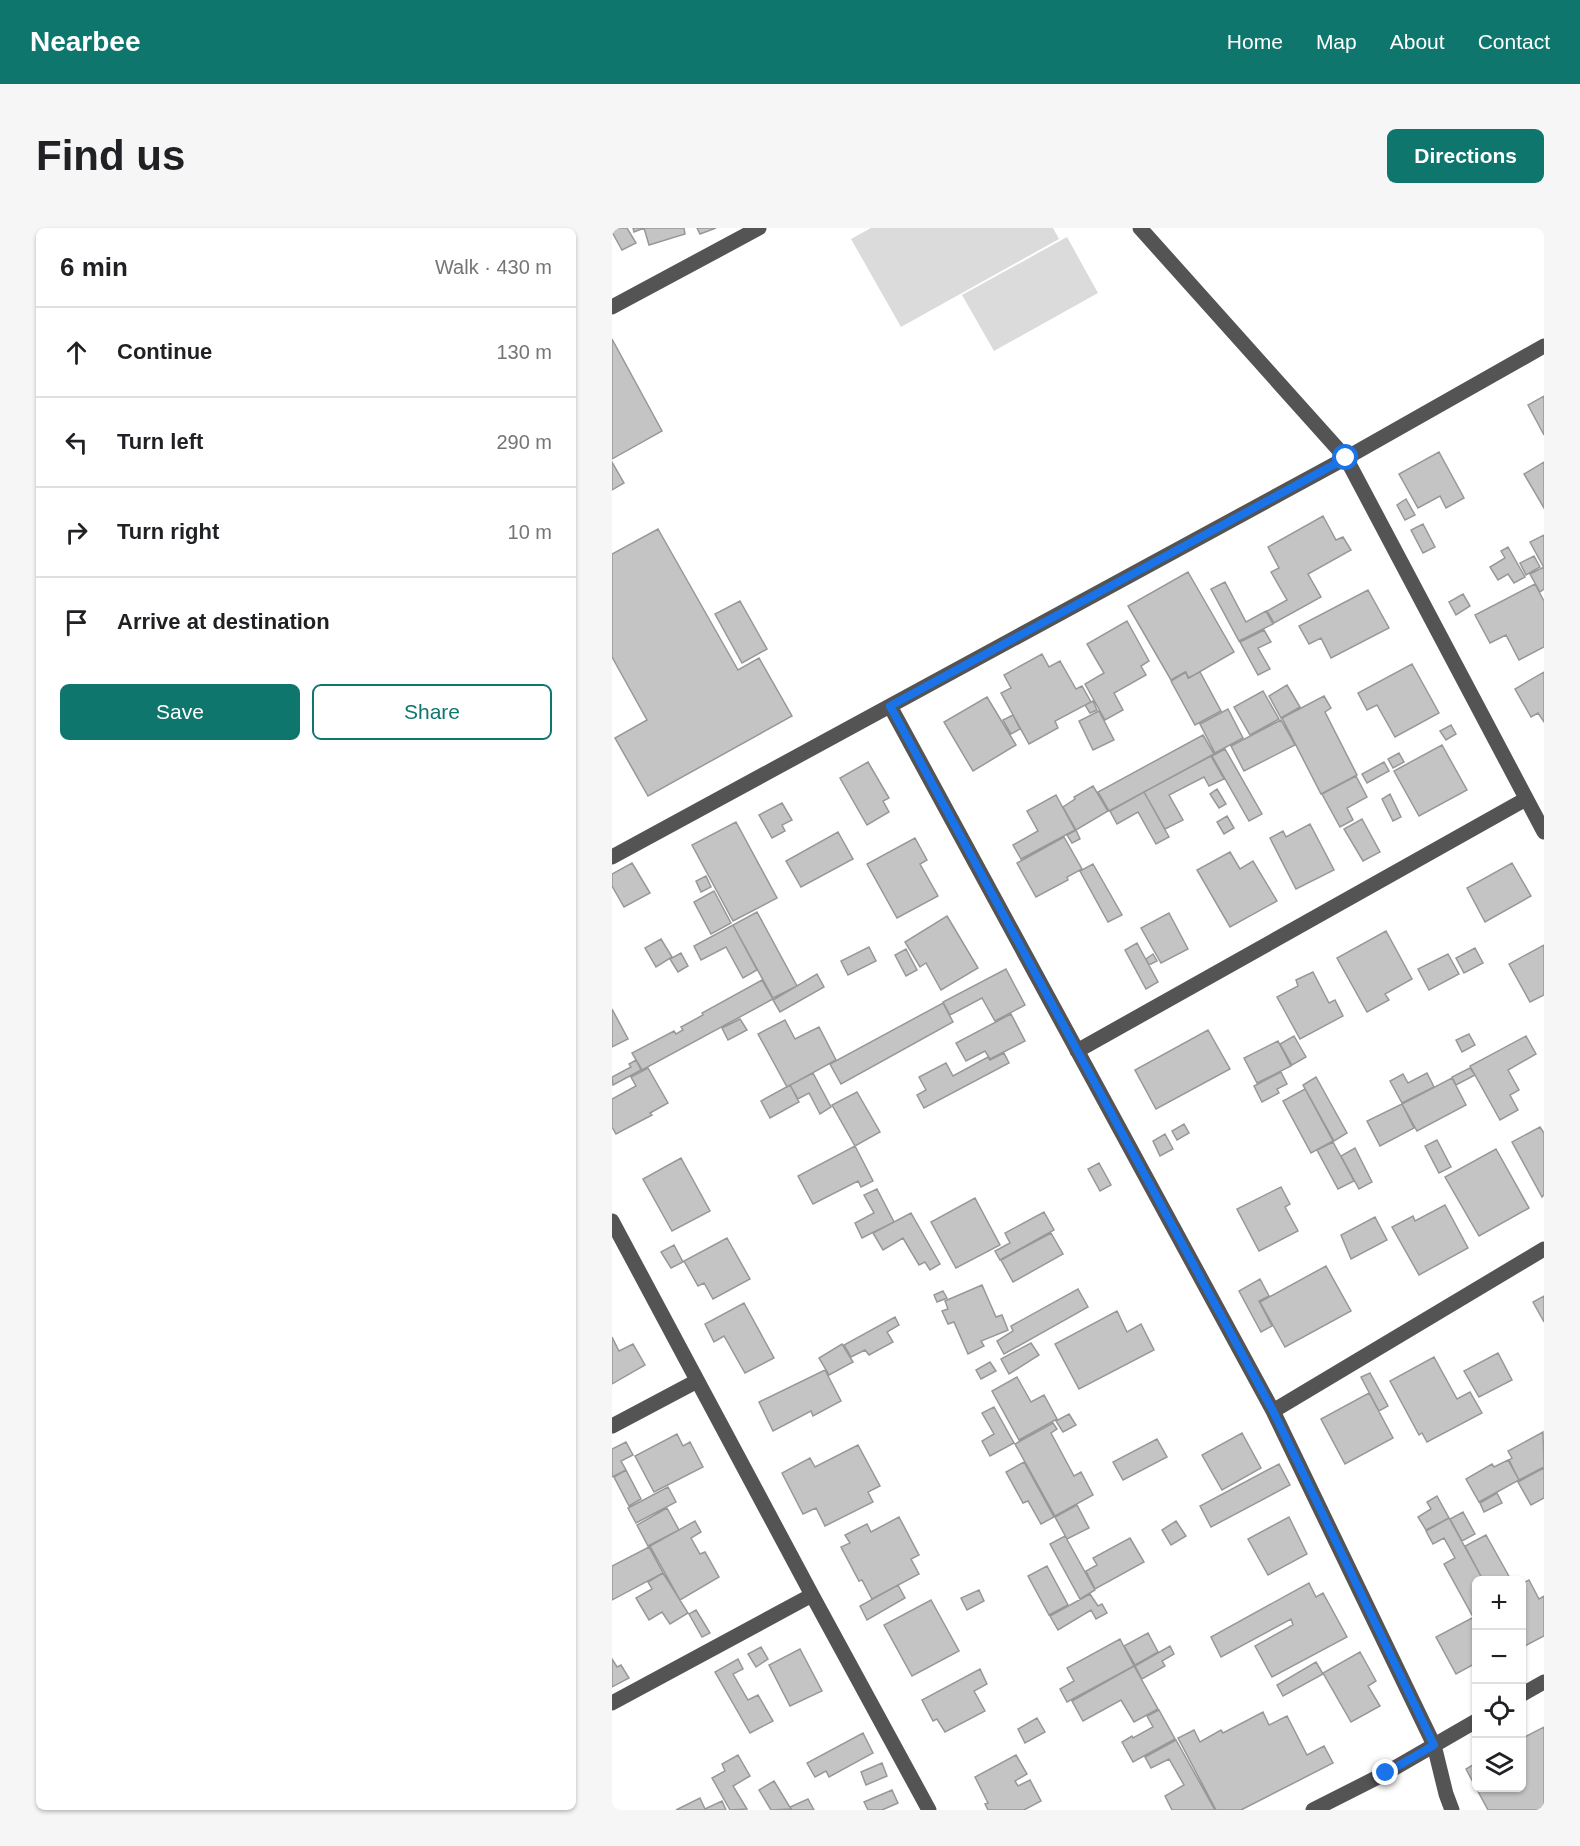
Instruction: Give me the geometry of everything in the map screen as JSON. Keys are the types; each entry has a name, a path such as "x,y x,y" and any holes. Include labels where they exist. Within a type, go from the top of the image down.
{"street":[{"path":"612,307 759,228"},
{"path":"1140,228 1346,458 1544,832"},
{"path":"612,857 1346,458 1544,346"},
{"path":"890,706 1273,1411 1434,1745 1452,1810"},
{"path":"1077,1051 1526,799"},
{"path":"612,1221 929,1810"},
{"path":"1273,1411 1544,1249"},
{"path":"612,1426 697,1380"},
{"path":"612,1703 812,1595"},
{"path":"1526,1692 1544,1682"},
{"path":"1312,1810 1386,1773 1472,1723"}],"shaded area":[{"path":"871,228 1053,228 1059,239 901,327 851,239"},
{"path":"1067,237 1098,293 994,351 962,295"}],"building":[{"path":"612,228 627,228 636,243 622,250"},
{"path":"644,228 684,228 685,234 649,245"},
{"path":"697,228 716,228 700,234"},
{"path":"612,339 662,431 612,459"},
{"path":"1544,396 1544,435 1528,405"},
{"path":"1439,452 1464,498 1446,508 1440,496 1418,508 1399,474"},
{"path":"612,462 624,483 612,490"},
{"path":"1544,462 1544,508 1524,474"},
{"path":"1406,499 1415,515 1405,520 1397,505"},
{"path":"1323,516 1336,540 1343,537 1351,550 1308,574 1321,597 1274,623 1267,611 1287,600 1271,572 1279,568 1268,547"},
{"path":"1423,524 1435,547 1423,553 1411,530"},
{"path":"658,529 738,670 759,658 792,716 648,796 615,738 647,720 612,657 612,554"},
{"path":"1544,535 1544,566 1543,566 1530,542"},
{"path":"1508,547 1525,577 1514,583 1508,574 1498,580 1490,567 1505,558 1501,551"},
{"path":"1534,556 1540,567 1526,575 1520,563"},
{"path":"1544,567 1544,589 1540,592 1530,574"},
{"path":"1188,572 1234,652 1189,678 1185,672 1171,680 1128,606"},
{"path":"1225,582 1246,622 1266,611 1273,624 1239,641 1211,589"},
{"path":"1535,584 1544,601 1544,647 1519,660 1506,635 1490,643 1475,615"},
{"path":"1368,590 1389,628 1331,658 1321,638 1309,644 1299,626"},
{"path":"1463,594 1470,606 1456,615 1449,602"},
{"path":"740,601 767,649 742,663 715,614"},
{"path":"1127,621 1149,661 1141,666 1146,675 1114,693 1123,710 1105,720 1085,684 1104,673 1087,644"},
{"path":"1264,630 1271,642 1258,648 1270,669 1258,675 1240,642"},
{"path":"1042,654 1049,667 1060,661 1076,689 1082,686 1091,702 1055,721 1058,728 1029,744 1001,693 1011,688 1004,675"},
{"path":"1412,664 1439,713 1395,737 1377,705 1367,710 1358,693"},
{"path":"1186,672 1188,678 1200,672 1221,711 1195,725 1171,681"},
{"path":"1544,672 1544,722 1538,713 1531,717 1515,689"},
{"path":"1287,685 1300,707 1281,718 1269,696"},
{"path":"1263,691 1279,719 1250,735 1234,707"},
{"path":"1324,696 1331,708 1325,712 1357,775 1321,794 1282,718"},
{"path":"987,697 1016,745 973,771 944,722"},
{"path":"1093,701 1097,710 1090,713 1085,705"},
{"path":"1228,709 1243,738 1215,753 1200,724"},
{"path":"1099,711 1114,740 1093,750 1079,721"},
{"path":"1013,715 1020,729 1011,734 1003,720"},
{"path":"1281,720 1295,745 1244,771 1231,746"},
{"path":"1451,725 1456,734 1446,740 1440,731"},
{"path":"1203,735 1214,754 1109,811 1098,792"},
{"path":"1442,745 1467,790 1419,816 1394,771"},
{"path":"1225,749 1262,814 1249,821 1212,756"},
{"path":"1399,753 1404,762 1393,768 1388,759"},
{"path":"1211,756 1224,779 1209,786 1204,777 1169,795 1183,820 1165,829 1144,792"},
{"path":"868,762 889,798 883,801 889,812 867,825 840,778"},
{"path":"1384,762 1389,771 1367,783 1362,774"},
{"path":"1356,776 1367,797 1347,808 1353,820 1340,827 1322,794"},
{"path":"1093,786 1108,811 1076,830 1063,807 1075,799 1074,797"},
{"path":"1217,789 1226,804 1219,808 1210,794"},
{"path":"1144,792 1169,837 1156,844 1138,812 1117,824 1110,811"},
{"path":"1390,794 1401,817 1393,821 1382,799"},
{"path":"1056,795 1075,830 1021,859 1013,845 1038,831 1027,811"},
{"path":"782,803 792,820 782,825 785,831 772,838 759,815"},
{"path":"1227,816 1234,828 1224,834 1217,822"},
{"path":"1362,819 1380,852 1363,861 1344,829"},
{"path":"736,822 777,898 733,921 692,845"},
{"path":"1310,824 1334,870 1296,889 1270,838 1283,831 1286,837"},
{"path":"1076,830 1080,839 1072,843 1067,835"},
{"path":"838,832 853,859 801,887 786,861"},
{"path":"1064,837 1082,869 1067,877 1068,880 1036,897 1017,863"},
{"path":"915,838 927,860 920,864 938,896 897,918 867,864"},
{"path":"1230,852 1240,869 1253,861 1277,901 1230,927 1197,870"},
{"path":"632,863 650,893 624,907 612,886 612,874"},
{"path":"1512,863 1531,896 1485,922 1467,888"},
{"path":"1093,864 1122,915 1108,922 1080,871"},
{"path":"706,876 711,887 701,892 696,881"},
{"path":"714,891 731,923 711,934 694,902"},
{"path":"757,912 797,986 773,998 733,925"},
{"path":"1169,913 1188,949 1161,963 1141,928"},
{"path":"947,916 978,968 941,990 926,963 920,967 905,942"},
{"path":"733,925 757,970 743,978 726,947 701,960 694,946"},
{"path":"1386,931 1412,979 1385,994 1389,1000 1367,1012 1337,958"},
{"path":"661,939 672,957 656,967 645,948"},
{"path":"1137,943 1158,982 1146,989 1125,950"},
{"path":"1544,945 1544,995 1530,1002 1509,964"},
{"path":"869,947 876,961 848,975 841,961"},
{"path":"1475,948 1483,963 1464,973 1456,958"},
{"path":"906,949 917,970 906,976 895,955"},
{"path":"681,953 688,966 678,972 670,959"},
{"path":"1153,954 1157,961 1149,965 1146,959"},
{"path":"1448,954 1459,974 1429,990 1418,969"},
{"path":"1006,969 1025,1005 995,1021 982,998 950,1015 943,1002"},
{"path":"1313,972 1329,1003 1335,1000 1343,1016 1300,1039 1277,997 1298,986 1296,980"},
{"path":"817,974 824,987 780,1012 773,1000"},
{"path":"762,980 773,999 642,1070 632,1053 674,1031 676,1034 683,1030 681,1027 703,1015 702,1013"},
{"path":"943,1003 953,1022 841,1084 830,1064"},
{"path":"612,1009 628,1039 612,1047"},
{"path":"1011,1014 1025,1041 990,1059 985,1051 966,1061 956,1043"},
{"path":"740,1019 747,1030 728,1040 722,1028"},
{"path":"785,1020 795,1039 819,1027 836,1060 787,1087 758,1034"},
{"path":"1208,1030 1230,1069 1156,1109 1135,1070"},
{"path":"1469,1034 1475,1045 1462,1052 1456,1040"},
{"path":"1294,1036 1306,1057 1292,1065 1280,1044"},
{"path":"1526,1036 1536,1054 1508,1070 1519,1090 1510,1095 1518,1110 1500,1120 1470,1066"},
{"path":"1278,1041 1291,1066 1257,1083 1244,1058"},
{"path":"1004,1053 1009,1063 924,1108 917,1095 926,1090 919,1077 946,1063 953,1076 988,1057 990,1060"},
{"path":"636,1060 641,1070 613,1085 612,1077 631,1067 629,1064"},
{"path":"648,1068 668,1103 650,1113 652,1115 616,1134 612,1127 612,1099 636,1086 631,1077"},
{"path":"1470,1068 1475,1075 1456,1085 1452,1077"},
{"path":"1281,1072 1287,1084 1277,1089 1279,1093 1262,1102 1254,1086"},
{"path":"813,1073 831,1107 820,1114 809,1093 798,1099 790,1085"},
{"path":"1427,1073 1434,1087 1402,1103 1390,1081 1403,1074 1408,1083"},
{"path":"1316,1077 1347,1133 1334,1141 1303,1085"},
{"path":"1452,1078 1466,1105 1417,1131 1402,1104"},
{"path":"790,1085 799,1102 770,1118 761,1101"},
{"path":"1305,1089 1333,1141 1311,1153 1283,1101"},
{"path":"857,1092 880,1132 855,1146 832,1105"},
{"path":"1402,1104 1414,1128 1380,1146 1367,1121"},
{"path":"1184,1124 1189,1133 1177,1140 1172,1131"},
{"path":"1540,1127 1544,1133 1544,1195 1542,1197 1512,1142"},
{"path":"1165,1134 1173,1149 1160,1156 1153,1141"},
{"path":"1437,1140 1451,1167 1439,1173 1425,1146"},
{"path":"1333,1142 1354,1181 1338,1189 1317,1150"},
{"path":"855,1146 873,1181 861,1187 858,1181 813,1204 798,1176"},
{"path":"1355,1148 1372,1182 1359,1189 1341,1156"},
{"path":"1496,1149 1529,1208 1479,1236 1445,1177"},
{"path":"681,1158 710,1211 672,1231 643,1179"},
{"path":"1099,1163 1111,1185 1100,1191 1088,1169"},
{"path":"1281,1187 1290,1204 1285,1207 1298,1231 1259,1251 1237,1209"},
{"path":"877,1189 894,1222 862,1238 855,1223 874,1213 864,1195"},
{"path":"975,1198 1000,1245 956,1268 931,1222"},
{"path":"1445,1205 1468,1248 1419,1275 1392,1227 1413,1216 1415,1221"},
{"path":"1044,1212 1054,1230 1000,1260 995,1251 1010,1243 1005,1233"},
{"path":"911,1213 940,1264 930,1270 925,1262 919,1265 903,1238 883,1250 873,1233"},
{"path":"1375,1217 1387,1240 1351,1259 1341,1235"},
{"path":"1051,1233 1063,1254 1013,1282 1001,1260"},
{"path":"727,1238 750,1279 713,1299 704,1283 698,1286 684,1261"},
{"path":"674,1245 683,1262 671,1268 661,1252"},
{"path":"1326,1266 1351,1311 1285,1347 1260,1302"},
{"path":"1260,1279 1269,1296 1259,1301 1272,1326 1261,1332 1239,1291"},
{"path":"982,1285 996,1317 1002,1315 1008,1330 981,1341 984,1346 968,1354 954,1322 948,1324 942,1311 948,1309 945,1301"},
{"path":"1078,1289 1088,1307 1004,1354 997,1341 1013,1331 1011,1326"},
{"path":"943,1291 947,1298 937,1302 934,1295"},
{"path":"1544,1296 1544,1322 1533,1302"},
{"path":"744,1303 774,1358 745,1373 724,1336 714,1342 705,1324"},
{"path":"1117,1311 1127,1332 1141,1324 1154,1350 1079,1389 1055,1344"},
{"path":"895,1317 899,1325 887,1332 893,1342 869,1355 865,1350 851,1357 844,1345"},
{"path":"612,1337 619,1351 633,1344 645,1365 612,1384"},
{"path":"1031,1343 1039,1355 1009,1374 1001,1359"},
{"path":"842,1344 853,1362 829,1375 819,1358"},
{"path":"1498,1353 1512,1380 1479,1397 1464,1371"},
{"path":"1434,1357 1457,1399 1470,1392 1482,1413 1427,1442 1422,1433 1419,1435 1390,1381"},
{"path":"990,1362 996,1371 981,1379 976,1370"},
{"path":"825,1370 841,1401 813,1416 811,1411 773,1431 759,1402"},
{"path":"1370,1373 1388,1406 1379,1411 1361,1377"},
{"path":"1017,1377 1031,1402 1044,1395 1057,1419 1019,1440 992,1391"},
{"path":"1369,1393 1393,1438 1345,1464 1321,1419"},
{"path":"994,1407 1014,1443 990,1456 982,1441 994,1434 982,1413"},
{"path":"1069,1414 1076,1425 1063,1432 1056,1421"},
{"path":"1053,1423 1057,1429 1051,1433 1074,1476 1081,1472 1093,1495 1055,1516 1015,1444"},
{"path":"1543,1432 1544,1467 1519,1480 1509,1460 1512,1458 1508,1451"},
{"path":"1242,1433 1261,1468 1222,1490 1202,1455"},
{"path":"677,1434 683,1446 690,1442 703,1467 654,1492 635,1456"},
{"path":"1157,1439 1167,1457 1123,1480 1113,1462"},
{"path":"626,1442 633,1455 621,1461 626,1470 612,1477 612,1449"},
{"path":"858,1445 880,1486 868,1492 873,1502 825,1526 816,1508 803,1514 782,1473 810,1458 815,1467"},
{"path":"1508,1460 1519,1480 1479,1502 1466,1479 1492,1464 1494,1467"},
{"path":"1024,1462 1054,1517 1041,1524 1028,1501 1023,1503 1006,1472"},
{"path":"1279,1464 1290,1485 1211,1527 1200,1506"},
{"path":"1544,1468 1544,1498 1531,1505 1518,1482"},
{"path":"626,1470 641,1499 629,1506 614,1477"},
{"path":"668,1487 676,1502 636,1523 628,1508"},
{"path":"1497,1493 1502,1503 1484,1512 1480,1503"},
{"path":"1437,1496 1449,1518 1426,1530 1418,1517 1431,1509 1427,1502"},
{"path":"1077,1505 1089,1528 1067,1539 1055,1517"},
{"path":"667,1508 679,1530 648,1546 637,1525"},
{"path":"1463,1512 1475,1534 1462,1541 1450,1519"},
{"path":"899,1517 919,1555 911,1559 919,1574 872,1599 862,1580 859,1581 841,1547 850,1543 845,1535 867,1524 871,1532"},
{"path":"1289,1517 1307,1554 1268,1575 1248,1539"},
{"path":"1449,1518 1481,1576 1472,1576 1472,1615 1444,1564 1455,1558 1444,1538 1433,1544 1426,1531"},
{"path":"695,1521 701,1532 691,1538 700,1554 705,1552 719,1577 680,1600 650,1546"},
{"path":"1176,1521 1186,1536 1171,1545 1162,1530"},
{"path":"1486,1535 1509,1576 1481,1576 1465,1546"},
{"path":"1065,1536 1095,1590 1080,1599 1050,1544"},
{"path":"1130,1538 1144,1562 1095,1589 1086,1571 1097,1565 1093,1558"},
{"path":"649,1547 663,1573 612,1600 612,1566"},
{"path":"1047,1566 1068,1605 1049,1615 1028,1576"},
{"path":"663,1573 688,1613 670,1624 662,1612 649,1620 636,1598 652,1589 648,1582"},
{"path":"1529,1580 1539,1599 1544,1596 1544,1636 1526,1645 1526,1630 1526,1582"},
{"path":"1309,1583 1316,1597 1323,1593 1347,1637 1272,1677 1255,1646 1293,1625 1291,1619 1221,1657 1211,1637"},
{"path":"898,1585 905,1598 867,1620 860,1606"},
{"path":"979,1590 984,1601 967,1610 961,1598"},
{"path":"1090,1594 1098,1606 1102,1604 1107,1613 1096,1619 1091,1610 1058,1630 1050,1616"},
{"path":"931,1600 959,1651 912,1676 884,1625"},
{"path":"696,1610 710,1633 702,1637 689,1614"},
{"path":"1472,1618 1472,1665 1456,1674 1436,1637"},
{"path":"1148,1633 1158,1652 1135,1665 1124,1646"},
{"path":"1120,1639 1134,1666 1067,1702 1060,1689 1074,1681 1067,1668"},
{"path":"1170,1646 1174,1654 1162,1661 1165,1666 1142,1679 1135,1666"},
{"path":"761,1647 768,1659 756,1667 748,1654"},
{"path":"800,1649 822,1691 790,1706 769,1665"},
{"path":"1360,1652 1376,1681 1368,1686 1380,1706 1351,1722 1323,1673"},
{"path":"612,1659 617,1667 621,1665 629,1678 612,1687"},
{"path":"738,1659 743,1669 733,1674 748,1700 758,1695 773,1721 750,1733 715,1672"},
{"path":"1316,1662 1323,1674 1283,1696 1277,1685"},
{"path":"1134,1666 1158,1709 1134,1722 1121,1700 1083,1721 1072,1701"},
{"path":"980,1669 987,1684 974,1691 985,1711 945,1732 937,1719 933,1721 922,1700"},
{"path":"1159,1710 1175,1739 1133,1762 1122,1742 1153,1727 1147,1716"},
{"path":"1263,1712 1269,1725 1287,1716 1307,1755 1324,1746 1333,1763 1241,1810 1216,1810 1178,1738 1194,1730 1200,1742 1221,1730 1223,1733"},
{"path":"1037,1718 1045,1732 1025,1743 1018,1729"},
{"path":"1544,1727 1544,1810 1488,1810 1478,1792 1526,1792 1526,1736"},
{"path":"863,1733 873,1753 829,1777 826,1771 815,1777 807,1763"},
{"path":"1176,1740 1215,1810 1172,1810 1165,1796 1184,1785 1169,1759 1151,1768 1145,1757"},
{"path":"738,1755 750,1776 733,1786 747,1809 730,1810 712,1778 725,1771 722,1764"},
{"path":"1016,1755 1027,1774 1015,1781 1018,1786 1030,1780 1041,1801 1024,1810 988,1810 985,1804 988,1803 975,1777"},
{"path":"882,1763 887,1776 866,1785 861,1772"},
{"path":"1472,1765 1472,1780 1466,1769"},
{"path":"774,1781 791,1809 771,1810 759,1790"},
{"path":"892,1790 898,1803 882,1810 868,1810 864,1802"},
{"path":"700,1798 705,1809 722,1801 726,1810 676,1810"},
{"path":"808,1799 814,1810 792,1810 790,1807"}],"route":[{"path":"1346,458 890,706 1273,1411 1434,1745 1386,1773"}]}
